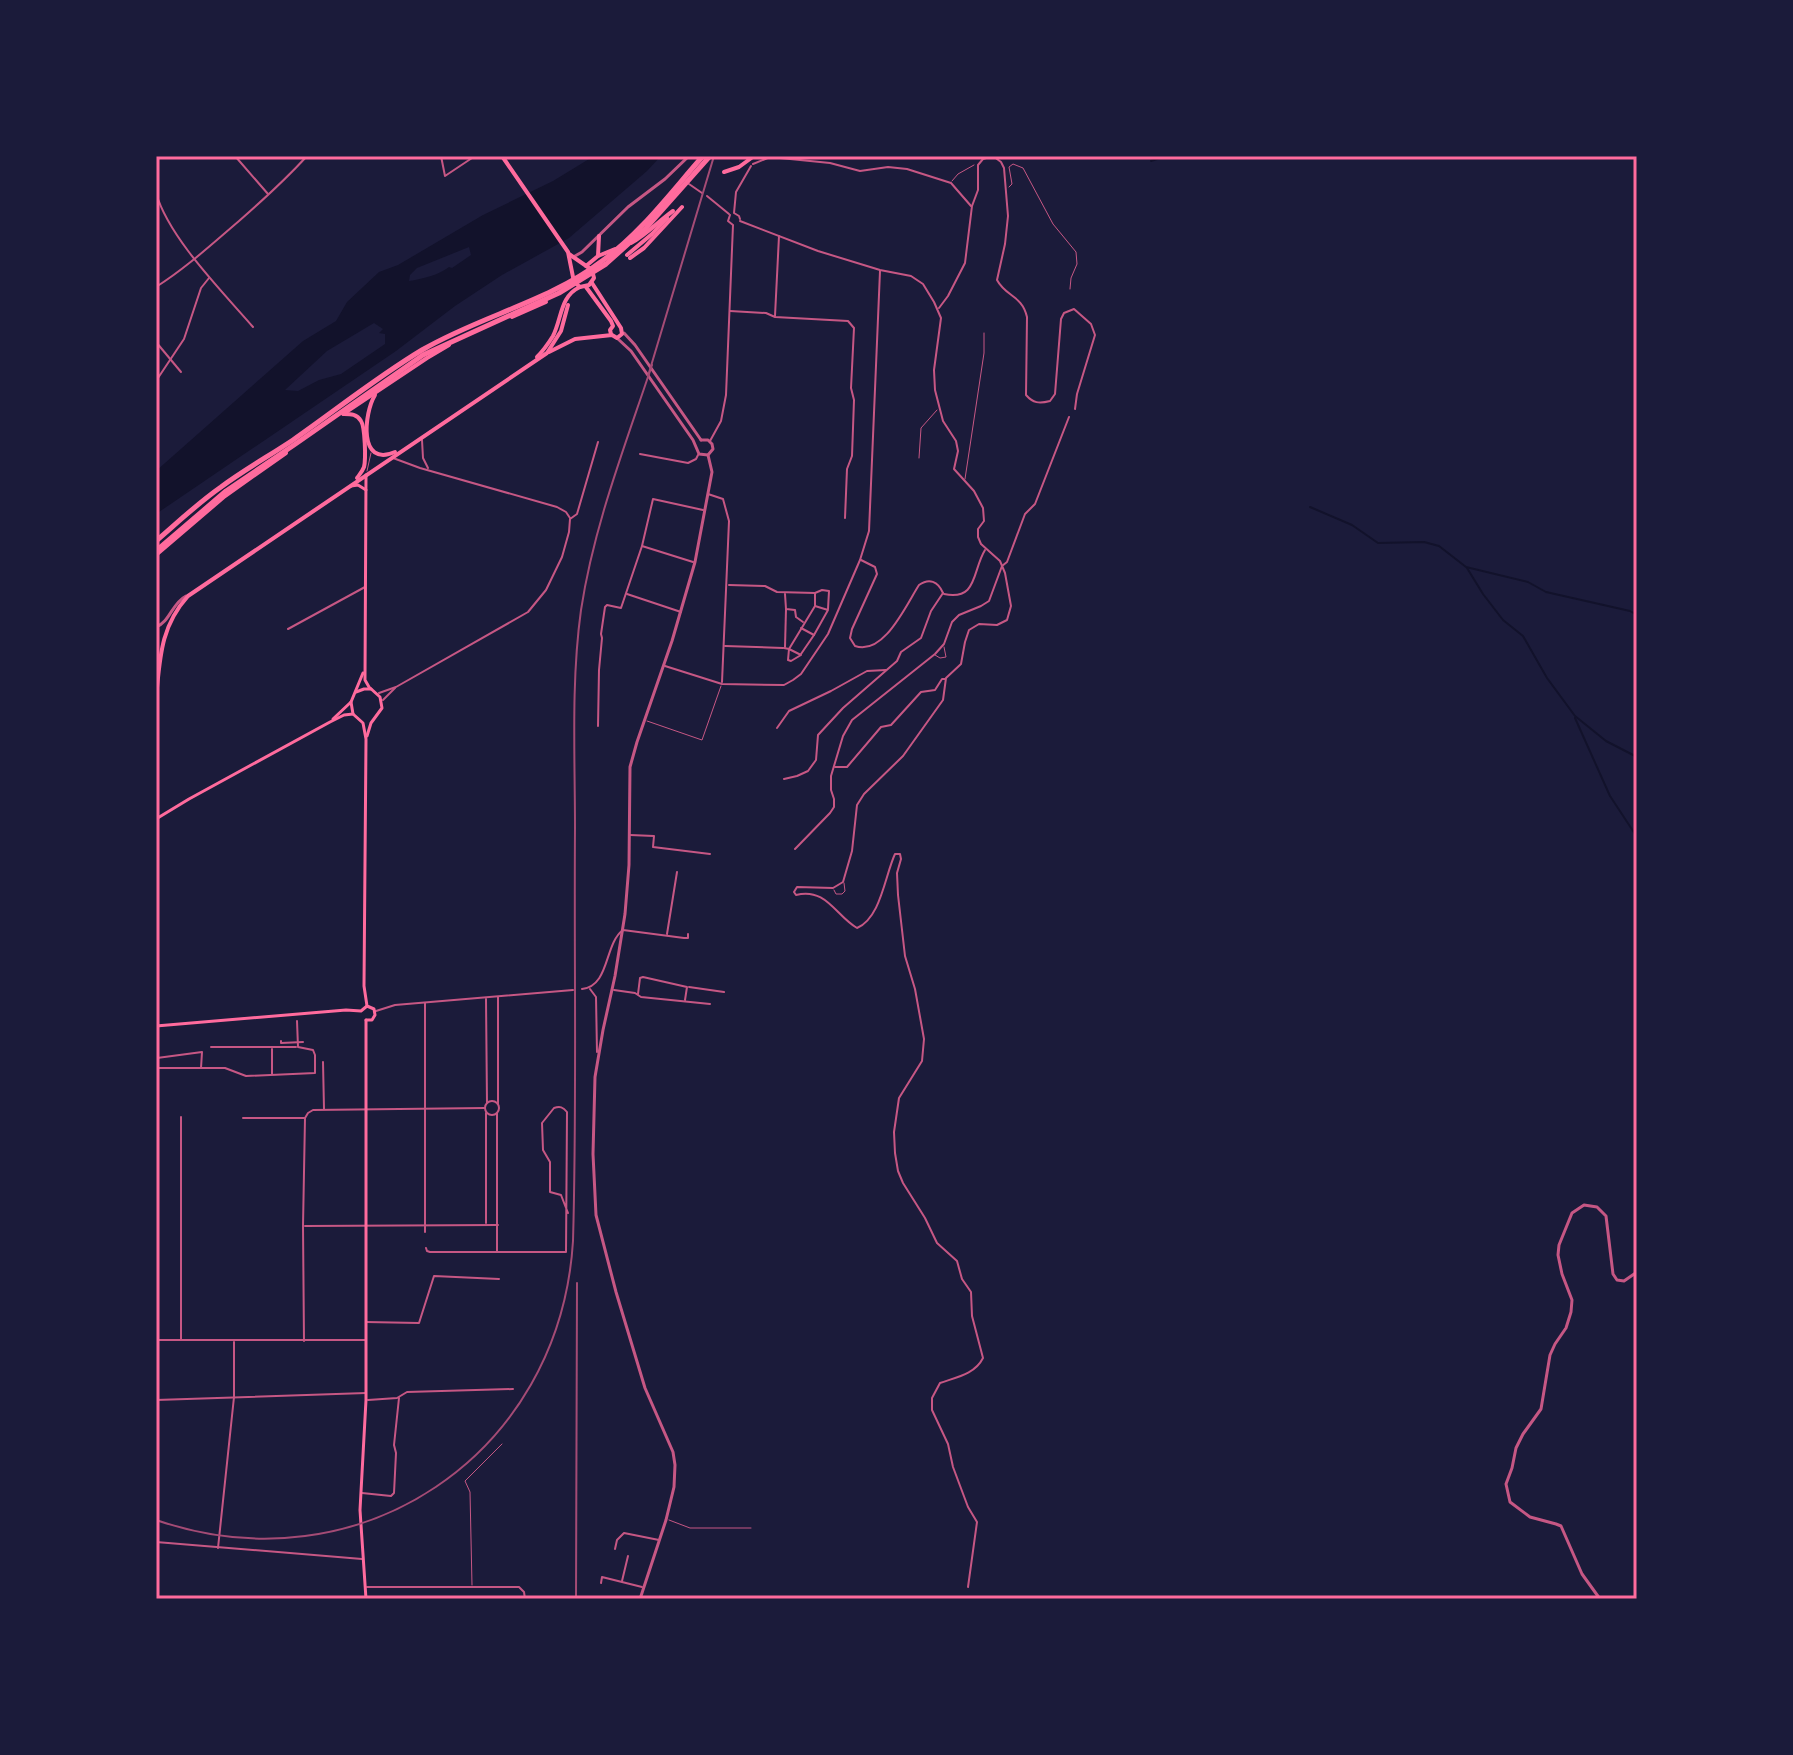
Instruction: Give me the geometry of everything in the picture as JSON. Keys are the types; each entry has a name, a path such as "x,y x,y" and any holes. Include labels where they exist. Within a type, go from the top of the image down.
{"highway":[{"path":"156,541 222,486 420,351 553,290 601,262 621,246 703,156"},
{"path":"157,553 226,491 423,355 559,293 606,264 646,228 710,156"}],"main road":[{"path":"502,156 570,255 591,268 594,273 592,283 616,326"},
{"path":"724,172 756,156"},
{"path":"491,326 509,311 572,275 576,268 644,236 673,211 680,206 644,248 628,257 673,211"},
{"path":"598,256 599,236"},
{"path":"561,331 563,337 575,339 621,336 622,331 583,287 574,282 570,255"},
{"path":"533,362 554,334 568,295 592,283"},
{"path":"544,293 557,295 561,311"},
{"path":"157,553 225,496 437,352 546,302"},
{"path":"547,353 561,331 568,305"},
{"path":"614,336 610,330 616,326"},
{"path":"156,698 165,633 174,612 188,596 533,362 575,339"},
{"path":"379,390 370,403 367,417 371,451 387,455 406,447"},
{"path":"340,416 351,414 361,420 363,428 364,467 347,488"},
{"path":"366,474 364,669 366,683 382,701 380,713 369,728 366,739"},
{"path":"347,488 358,485 366,490"},
{"path":"330,722 351,702 364,669"},
{"path":"356,692 371,689"},
{"path":"351,702 353,714"},
{"path":"157,817 344,715 353,714 367,721 375,718"},
{"path":"361,719 366,739 364,986 367,1006"},
{"path":"156,1026 361,1011 367,1006"},
{"path":"366,1020 374,1018 375,1012 367,1006"},
{"path":"361,1011 366,1020 366,1400 360,1510 366,1599"}],"street":[{"path":"235,156 269,195"},
{"path":"156,287 196,258 269,195 307,156"},
{"path":"441,156 445,176 475,156"},
{"path":"570,255 582,252 628,207 689,156"},
{"path":"753,164 756,156"},
{"path":"938,309 965,263 972,206 978,190 978,165 988,156 993,156 1001,162 1008,216 997,280 1003,290 1024,306 1027,317 1026,395 1031,401 1039,403 1050,401 1055,394 1061,319 1064,313 1074,309 1091,324 1095,335 1075,409"},
{"path":"733,225 728,221 736,192 747,170 770,157 830,163 860,171 898,167 918,171 951,183 972,206"},
{"path":"681,164 685,180 702,193"},
{"path":"156,193 166,219 253,327"},
{"path":"707,196 739,216 740,221 826,253 917,279 929,292 941,318 934,370 935,390 943,421 956,441 958,451 954,469 974,491 983,508 984,521 978,529 978,537 1002,566 1011,606 1007,620 997,625 979,624 969,630 961,664 942,679 935,690 921,692 891,725 881,727 847,767 834,767"},
{"path":"733,225 740,221"},
{"path":"708,455 713,449 710,441 721,421 726,395 733,225"},
{"path":"775,317 779,236"},
{"path":"664,665 722,684 784,685 801,674 828,634 869,531 880,270"},
{"path":"156,381 184,339 201,288 210,277"},
{"path":"730,311 848,321 852,324 852,456 847,469 845,518"},
{"path":"622,331 701,440 710,441"},
{"path":"614,336 631,351 696,445 699,454"},
{"path":"156,342 181,372"},
{"path":"795,849 834,807 831,776 843,736 852,720 935,654 944,644 952,622 959,615 989,601 1025,514 1035,504 1069,417"},
{"path":"421,437 425,466 429,469"},
{"path":"696,445 701,440"},
{"path":"570,519 577,514 598,442"},
{"path":"640,454 688,463 699,454"},
{"path":"699,454 708,455"},
{"path":"640,1599 660,1541 676,1477 674,1456 645,1388 596,1215 593,1154 595,1077 623,930 629,865 630,767 695,562 712,472 708,455"},
{"path":"377,693 396,687 528,612 546,590 557,568 570,519 566,512 557,507 420,468 392,457"},
{"path":"708,494 723,499 729,521 722,684"},
{"path":"598,726 601,634 605,607 621,608 642,546 653,499 704,510"},
{"path":"642,546 695,562"},
{"path":"860,560 875,567 877,574 850,638 855,646 862,649 877,644 886,636 919,585 930,580 943,593 967,592 978,561 986,549"},
{"path":"727,584 765,586 785,593 829,591 828,610 801,655 791,661 788,660 789,649 815,606 815,593"},
{"path":"288,629 367,586"},
{"path":"784,648 785,593"},
{"path":"784,779 808,771 816,760 818,735 843,708 897,661 901,652 921,638 931,611 943,593"},
{"path":"625,594 681,612"},
{"path":"156,627 164,622 181,599 188,596"},
{"path":"815,606 828,610"},
{"path":"786,609 795,610 796,617 805,622"},
{"path":"801,628 814,635"},
{"path":"724,646 784,648 801,655"},
{"path":"777,728 789,711 867,671 887,670"},
{"path":"946,678 943,700 924,730 857,805 852,851 843,882 833,888 797,887 794,892 796,895 812,894 832,905 852,925 862,927 871,916 885,886 895,854 900,854 898,895 905,956 924,1039 922,1061 899,1098 894,1132 895,1153 903,1183 937,1243 957,1261 962,1279 971,1292 972,1316 983,1358 973,1371 940,1383 932,1398 932,1410 948,1444 968,1507 977,1522 968,1587"},
{"path":"382,701 396,687"},
{"path":"629,835 654,836 653,847 710,854"},
{"path":"666,936 677,872"},
{"path":"582,989 589,988 599,979 615,935 623,930 688,938 688,934"},
{"path":"638,995 640,978 643,977 724,992"},
{"path":"685,1001 687,987"},
{"path":"589,988 596,997 598,1056"},
{"path":"375,1012 395,1005 573,990"},
{"path":"613,990 641,997 710,1004"},
{"path":"497,1252 499,1108 495,1025 498,996"},
{"path":"485,997 486,1225"},
{"path":"425,1003 425,1232"},
{"path":"297,1021 294,1041 298,1047"},
{"path":"486,1027 495,1025"},
{"path":"281,1041 303,1042"},
{"path":"157,1068 225,1068 246,1076 315,1073 313,1050 298,1047 211,1047"},
{"path":"272,1048 272,1074"},
{"path":"156,1052 157,1117"},
{"path":"157,1058 202,1052 201,1068"},
{"path":"323,1062 324,1110"},
{"path":"246,1076 246,1081"},
{"path":"487,1103 494,1101 498,1104"},
{"path":"426,1249 566,1252 568,1213 567,1112 559,1106 542,1123 543,1150 550,1162 550,1192 561,1195 568,1213"},
{"path":"304,1341 305,1118 310,1111 497,1113"},
{"path":"181,1117 181,1340"},
{"path":"243,1118 305,1118"},
{"path":"1600,1599 1582,1574 1561,1526 1530,1517 1510,1502 1506,1484 1516,1448 1541,1409 1550,1355 1566,1328 1571,1312 1572,1300 1562,1274 1558,1249 1572,1213 1584,1205 1597,1207 1606,1216 1613,1274 1617,1280 1624,1281 1637,1272"},
{"path":"303,1226 498,1225"},
{"path":"365,1321 419,1323 434,1276 499,1279"},
{"path":"156,1340 365,1340"},
{"path":"218,1548 234,1397 234,1340"},
{"path":"366,1400 399,1397 407,1392 513,1389"},
{"path":"156,1400 366,1393"},
{"path":"362,1493 391,1496 394,1493 394,1445 399,1397"},
{"path":"615,1549 617,1540 624,1533 660,1541"},
{"path":"156,1542 363,1559"},
{"path":"622,1582 628,1556"},
{"path":"601,1583 602,1577 644,1587"},
{"path":"365,1587 519,1587 525,1599"}],"lane":[{"path":"1006,188 1012,184 1009,167 1013,164 1023,168 1053,224 1076,252 1077,264 1070,289"},
{"path":"951,183 958,174 974,165"},
{"path":"582,252 583,264"},
{"path":"965,479 984,353 984,333"},
{"path":"919,458 921,428 939,408"},
{"path":"366,474 371,451"},
{"path":"935,654 940,658 946,657 944,644"},
{"path":"644,721 702,740 722,684"},
{"path":"833,888 836,894 842,894 845,888 843,882"},
{"path":"472,1588 470,1492 465,1481 502,1444"},
{"path":"666,1520 690,1528 751,1528"}],"shaded area":[{"path":"594,156 661,156 569,238 502,275 455,306 396,351 156,514 156,471 303,341 336,321 347,302 379,272 398,265 483,215 553,181","holes":["469,247 471,255 452,268 409,281 417,268","374,323 383,329 379,333 385,334 385,344 341,374 319,380 298,391 285,390 327,351"]}],"waterway":[{"path":"1151,161 1166,156"},
{"path":"1310,507 1352,525 1378,543 1424,542 1439,546 1466,567 1528,582 1546,592 1637,615"},
{"path":"1467,568 1503,620 1523,636 1547,678 1575,716 1606,741 1637,757"},
{"path":"1575,718 1610,796 1637,837"}],"railway":[{"path":"648,376 714,156"},
{"path":"156,1520 232,1537 305,1536 374,1519 436,1487 489,1442 531,1385 560,1317 573,1241 574,719 581,610 602,516 652,365"},
{"path":"576,1599 577,1283"}]}
